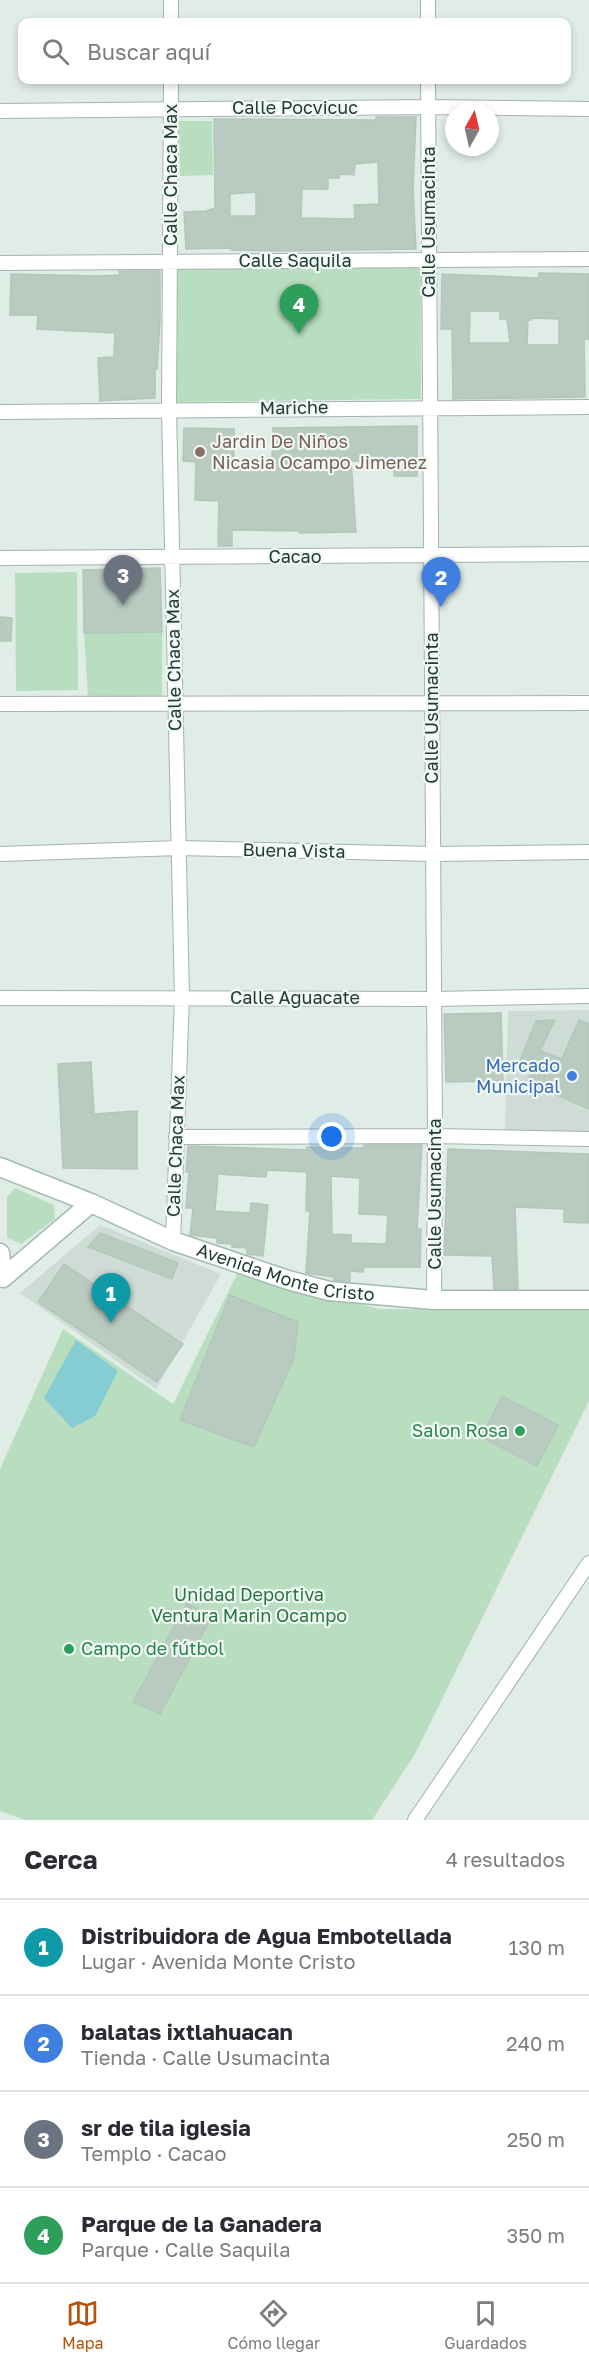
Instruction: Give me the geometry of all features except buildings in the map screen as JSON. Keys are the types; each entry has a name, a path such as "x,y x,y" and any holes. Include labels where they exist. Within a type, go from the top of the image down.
{"main road":[{"name":"Avenida Monte Cristo","path":"0,1167 91,1203 173,1241 288,1280 328,1291 434,1300 589,1300"},
{"path":"2,1283 91,1203"},
{"path":"0,1253 2,1283"}],"street":[{"path":"171,0 171,18"},
{"path":"428,0 428,18"},
{"name":"Calle Chaca Max","path":"171,84 169,410 182,998 173,1241"},
{"name":"Calle Usumacinta","path":"428,84 435,1136 434,1300"},
{"name":"Calle Pocvicuc","path":"0,111 428,107 589,109"},
{"name":"Calle Saquila","path":"0,263 589,258"},
{"name":"Mariche","path":"0,412 589,407"},
{"name":"Cacao","path":"0,558 589,554"},
{"path":"0,704 589,703"},
{"name":"Buena Vista","path":"0,854 179,848 433,854 589,852"},
{"name":"Calle Aguacate","path":"0,998 434,999 589,996"},
{"path":"176,1137 435,1136 589,1139"},
{"path":"415,1820 589,1563"}],"shaded area":[{"path":"589,1010 589,1132 505,1131 508,1011"},
{"path":"100,1225 221,1274 156,1389 20,1293"}],"green space":[{"path":"179,121 212,121 213,175 180,176"},
{"path":"421,266 421,399 176,402 177,268"},
{"path":"77,572 78,690 16,691 15,573"},
{"path":"162,632 162,696 88,698 84,633"},
{"path":"15,1188 54,1205 55,1219 21,1244 7,1238 7,1197"},
{"name":"Unidad Deportiva Ventura Marin Ocampo","path":"238,1272 379,1309 589,1310 589,1401 415,1754 372,1820 25,1820 0,1811 0,1469 63,1329 173,1404"}],"water":[{"path":"76,1340 118,1371 95,1416 72,1428 44,1398"}],"place":[{"name":"Parque de la Ganadera","path":"299,334"},
{"name":"Jardin De Niños Nicasia Ocampo Jimenez","path":"200,452"},
{"name":"sr de tila iglesia","path":"123,605"},
{"name":"balatas ixtlahuacan","path":"441,607"},
{"name":"Mercado Municipal","path":"572,1076"},
{"name":"Distribuidora de Agua Embotellada","path":"111,1323"},
{"name":"Salon Rosa","path":"520,1431"},
{"name":"Campo de fútbol","path":"69,1649"}]}
